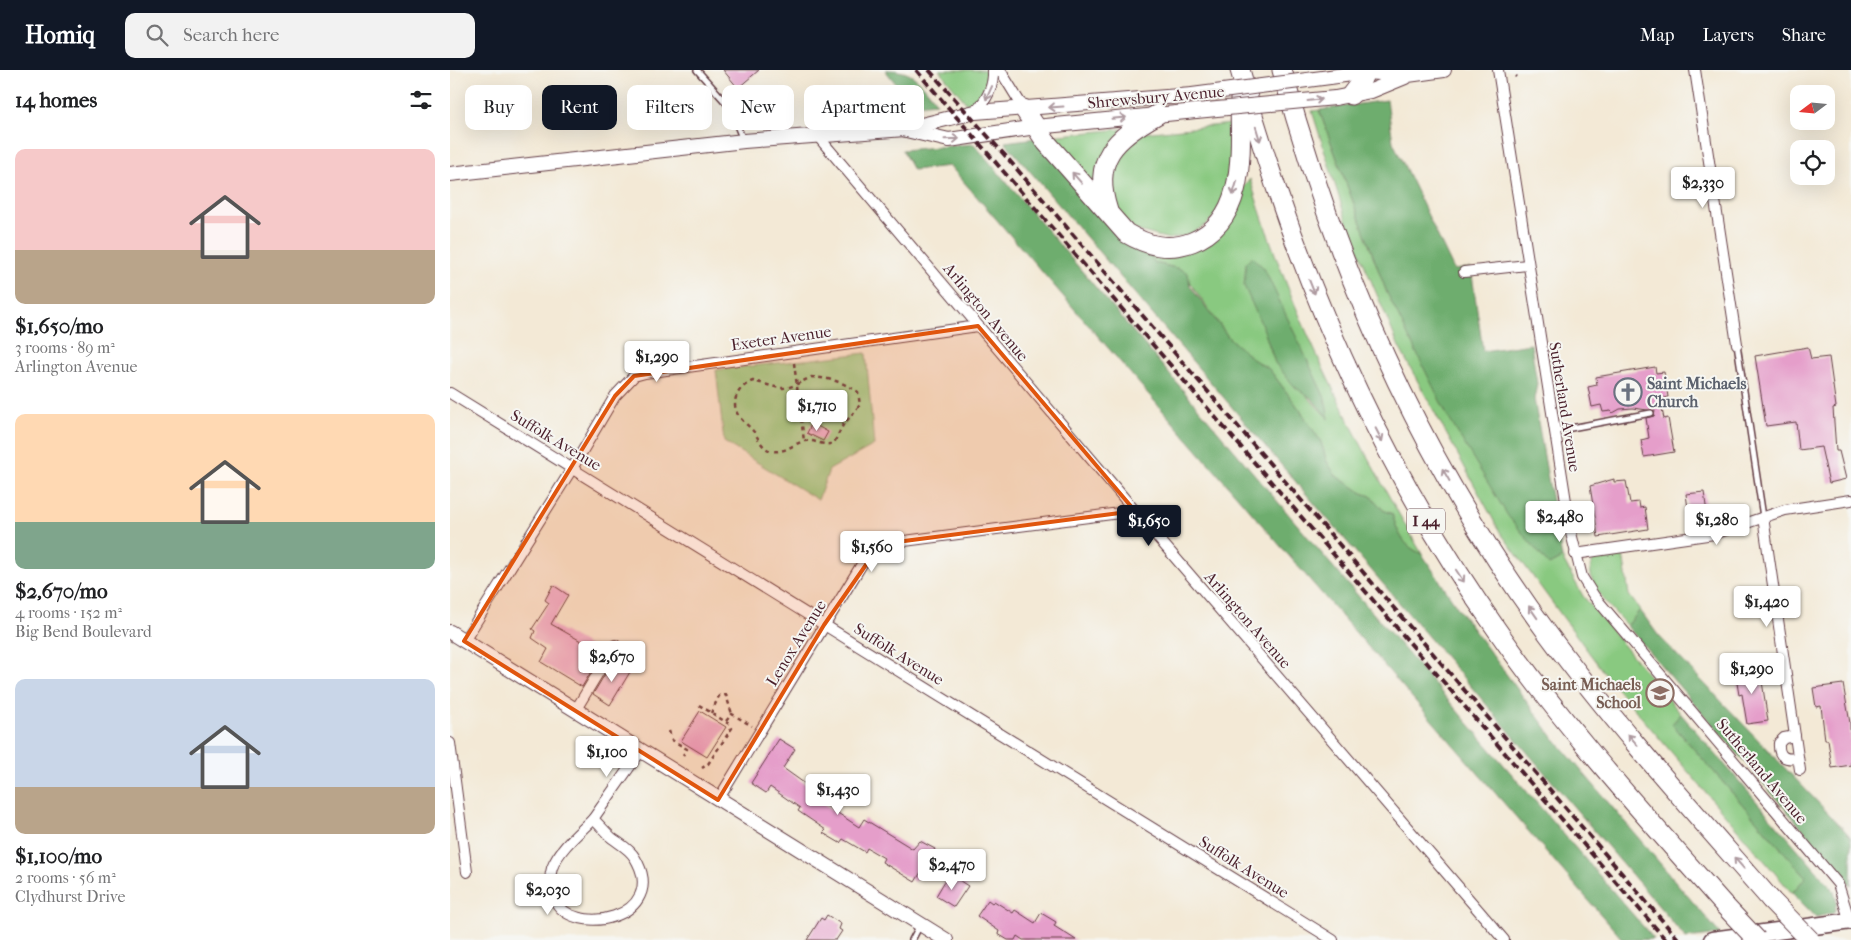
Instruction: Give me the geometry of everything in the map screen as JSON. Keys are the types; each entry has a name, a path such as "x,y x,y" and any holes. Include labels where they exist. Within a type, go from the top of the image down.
{"highway":[{"path":"1024,109 1046,142 1126,234 1140,242 1161,248 1181,246 1201,238 1219,224 1230,206 1238,182 1240,158 1240,70"},
{"name":"I 44","path":"1240,70 1279,200 1328,329 1389,455 1422,514 1458,574 1538,686 1621,787 1756,940"},
{"name":"I 44","path":"1282,70 1301,139 1346,269 1403,397 1465,509 1513,585 1589,688 1771,900 1810,940"},
{"path":"1343,96 1366,71"},
{"path":"1109,214 1102,194 1102,176 1107,157 1118,141 1131,130 1158,114"}],"main road":[{"name":"Shrewsbury Avenue","path":"924,124 975,112 1192,95 1330,78 1366,71 1408,75 1444,70"},
{"name":"Shrewsbury Avenue","path":"909,130 949,140 1036,127 1343,96 1371,91 1408,75"},
{"name":"Shrewsbury Avenue","path":"450,174 744,141 887,130"},
{"path":"450,632 640,752 946,940"},
{"path":"1712,940 1851,923"}],"street":[{"path":"975,112 984,103 992,88 993,70"},
{"path":"1000,70 1024,109"},
{"name":"Sutherland Avenue","path":"1498,70 1554,431 1575,554 1582,577 1594,596 1838,884 1851,923"},
{"path":"1695,70 1737,344"},
{"name":"Arlington Avenue","path":"816,134 1135,511 1504,940"},
{"path":"1464,272 1527,265"},
{"name":"Exeter Avenue","path":"464,641 573,468 615,396 634,376 645,372 978,326"},
{"name":"Suffolk Avenue","path":"450,393 1333,940"},
{"path":"1575,554 1714,534 1785,510 1851,500"},
{"name":"Lenox Avenue","path":"718,800 862,564 877,549 889,543 1135,511"},
{"path":"1763,517 1800,770"},
{"path":"575,711 615,645"},
{"path":"1795,736 1784,738 1779,742 1778,750 1781,756 1788,760 1798,758"},
{"path":"450,743 467,872"},
{"path":"593,819 612,838 631,852 642,877 642,888 633,911 618,924 598,930 584,928 562,916 555,904 550,879 552,869 561,853 593,819 640,752"}],"lane":[{"path":"697,70 729,106 744,141"},
{"path":"1737,344 1763,517"},
{"path":"1554,431 1651,413"},
{"path":"912,940 920,924"}],"path":[{"path":"792,352 804,442"},
{"path":"812,377 828,378 845,383 858,392 860,405 843,425 834,443 828,445 804,442 788,450 771,451 762,445 752,430 738,415 735,402 742,388 753,381 779,388 789,388 796,385 812,377"},
{"path":"710,713 719,696 726,695 732,714 760,730"},
{"path":"699,706 726,722 732,728 708,764 702,768"},
{"path":"726,722 732,714"},
{"path":"669,731 672,740 687,749 683,756"}],"highlighted area":[{"path":"978,326 1135,511 889,543 877,549 824,625 718,800 464,641 615,396 634,376"}],"green space":[{"path":"885,70 903,72 916,78 923,85 897,85"},
{"path":"939,70 986,70 986,86 980,95 967,104"},
{"path":"924,87 926,89 937,103 924,104"},
{"path":"1387,100 1393,142 1454,270 1471,268 1483,351 1531,344 1537,384 1534,399 1562,558 1549,565 1508,516 1448,417 1387,293 1319,110"},
{"path":"1319,110 1387,293 1549,564 1562,558 1583,596 1681,714 1672,724 1806,877 1792,893 1607,677 1500,532 1399,347 1348,226 1312,111"},
{"path":"1231,124 1233,174 1219,211 1206,225 1188,235 1169,239 1135,230 1121,216 1110,200 1108,183 1119,148 1142,133"},
{"path":"1122,129 1097,191 1050,136"},
{"path":"1036,138 1148,251 1155,263 1180,269 1188,273 1190,286 1229,338 1254,360 1269,369 1300,410 1321,442 1327,462 1336,476 1362,493 1371,496 1383,510 1392,514 1396,527 1405,543 1422,554 1459,610 1552,736 1720,934 1686,938 1005,142"},
{"path":"974,144 1329,562 1654,939 1623,940 950,166 913,170 902,150"},
{"path":"1250,179 1284,277 1325,372 1371,464 1422,554 1405,543 1392,514 1383,510 1371,496 1362,493 1336,476 1327,462 1321,442 1300,410 1269,369 1254,360 1229,338 1180,269 1155,263 1148,251 1186,252","holes":["1264,330 1305,358 1325,398 1328,418 1275,363"]},
{"path":"1252,257 1264,268 1325,398 1329,419 1312,399 1295,387 1275,363 1264,330 1244,286 1246,263"},
{"path":"866,353 874,445 829,470 818,500 724,442 716,370"},
{"path":"1623,554 1629,595 1640,610 1627,626 1600,595 1591,577 1594,559"},
{"path":"1640,610 1658,635 1851,837 1851,885 1627,626"},
{"path":"1681,714 1834,891 1837,902 1834,913 1816,917 1792,893 1806,877 1672,724"}],"building":[{"path":"723,70 759,70 742,85 736,85"},
{"path":"1808,347 1811,359 1829,357 1836,407 1833,408 1836,451 1839,451 1846,479 1829,483 1821,447 1799,450 1796,422 1766,426 1755,356"},
{"name":"Saint Michaels Church","path":"1655,367 1656,373 1664,372 1668,397 1660,399 1664,419 1668,418 1674,452 1644,457 1641,440 1649,438 1646,418 1654,416 1655,411 1633,408 1620,409 1613,413 1611,411 1603,412 1601,405 1592,407 1588,387 1597,385 1596,377"},
{"path":"812,423 828,432 823,441 807,433"},
{"path":"1614,479 1614,482 1626,481 1630,503 1639,502 1640,508 1645,507 1648,529 1598,537 1590,486"},
{"path":"1704,492 1708,520 1690,523 1686,494"},
{"path":"553,585 568,595 551,624 602,653 582,687 541,662 548,649 532,638 535,631 532,629 549,603 545,600"},
{"path":"613,661 630,672 610,705 593,694"},
{"path":"1760,668 1768,721 1747,724 1742,694 1739,695 1735,671"},
{"path":"1843,684 1850,723 1851,765 1832,768 1828,740 1825,740 1821,706 1816,707 1813,688"},
{"path":"700,711 726,727 707,757 681,741"},
{"path":"779,739 795,749 783,768 811,788 817,778 835,788 824,804 859,827 864,819 913,849 920,841 935,849 915,882 882,862 884,858 867,848 865,852 843,839 840,843 823,833 826,830 798,811 800,808 770,787 766,793 751,783"},
{"path":"949,874 968,886 954,907 936,896"},
{"path":"988,900 992,903 994,901 1013,913 1015,910 1035,923 1041,913 1056,922 1054,926 1076,940 1023,940 1017,936 1015,940 1008,940 998,934 999,931 977,916"},
{"path":"827,915 841,924 839,929 842,931 836,940 807,940 821,918 824,920"}],"railway":[{"path":"916,70 1666,940"},
{"path":"929,70 1009,160 1679,940"}],"place":[{"name":"Saint Michaels Church","path":"1628,392"},
{"name":"Saint Michaels School","path":"1660,693"}]}
